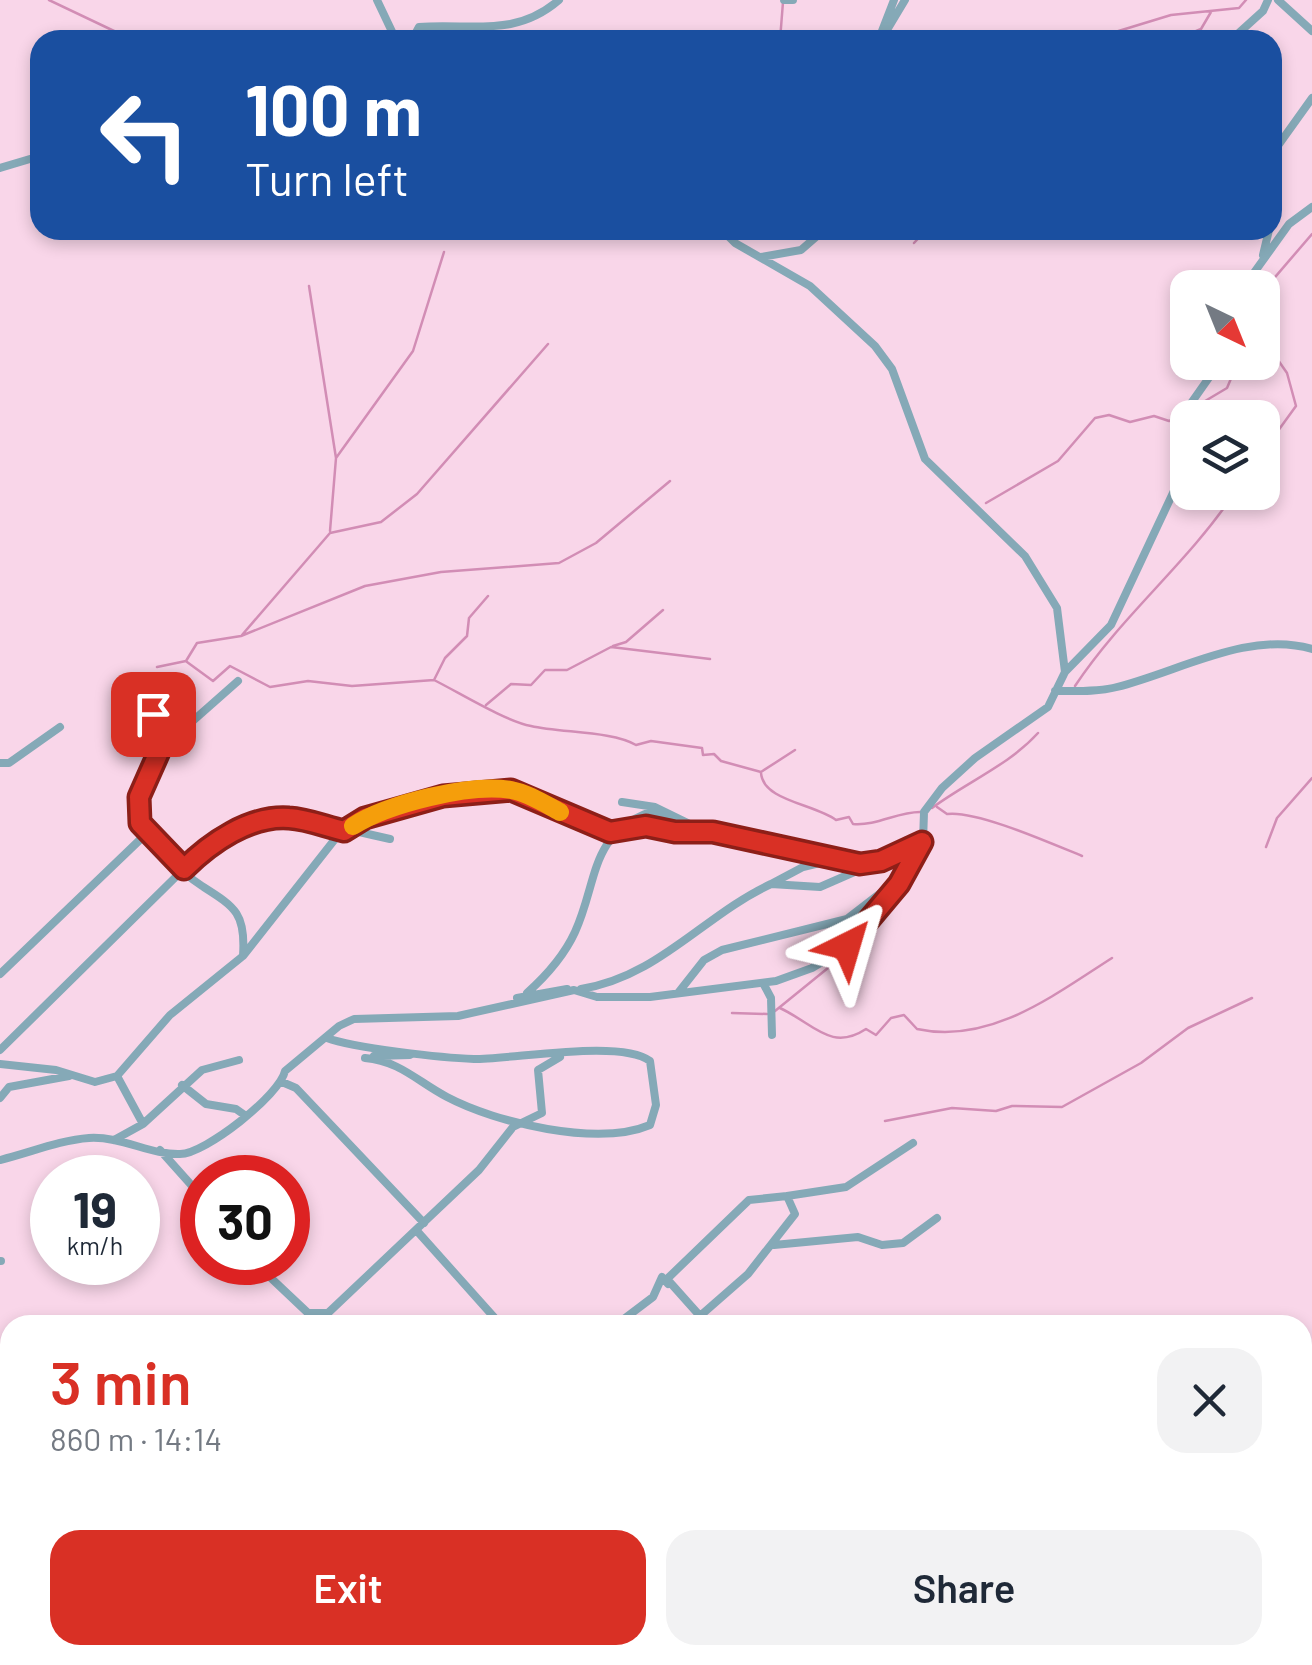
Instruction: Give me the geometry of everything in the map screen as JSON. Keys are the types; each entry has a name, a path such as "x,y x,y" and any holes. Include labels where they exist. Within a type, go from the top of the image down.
{"street":[{"path":"377,0 392,30"},
{"path":"418,30 500,28 530,22 559,0"},
{"path":"784,0 793,0"},
{"path":"884,30 894,0"},
{"path":"886,30 906,0"},
{"path":"1242,30 1263,11 1268,0"},
{"path":"1278,0 1312,30"},
{"path":"1282,140 1312,98"},
{"path":"0,168 30,159"},
{"path":"1282,234 1312,207"},
{"path":"736,240 810,286 875,346 892,369 924,459 1026,556 1057,608 1065,672"},
{"path":"761,258 802,250 813,240"},
{"path":"1258,268 1267,240"},
{"path":"1258,268 1278,240"},
{"path":"0,1160 79,1139 114,1140 191,1152 246,1116 282,1082 284,1071 339,1026 354,1019 458,1016 574,990 597,996 678,994 763,982 812,968 847,946 907,872 922,842 924,812 942,788 975,758 1048,707 1065,672 1111,625 1170,499"},
{"path":"1055,692 1113,688 1217,654 1294,644 1312,650"},
{"path":"154,756 238,681"},
{"path":"154,708 162,738 139,797 140,823 203,887 221,894 242,920 243,956"},
{"path":"0,763 8,763 60,728"},
{"path":"0,1064 98,1082 118,1076 170,1014 243,956 344,831 395,808 468,790 511,790 595,828 617,831 646,826 675,832 713,832"},
{"path":"622,802 655,807 699,829"},
{"path":"526,994 565,950 576,930 594,869 617,831 650,812 699,829 836,859 881,861"},
{"path":"0,1050 184,869 232,832 284,817 390,839"},
{"path":"0,974 147,834"},
{"path":"772,884 820,886 922,842"},
{"path":"458,1016 526,994 607,985 646,968 742,898 802,867 836,859"},
{"path":"678,994 704,960 722,950 847,919 907,872"},
{"path":"763,982 771,998 772,1035"},
{"path":"327,1038 470,1058 639,1052 650,1061 656,1105 650,1125 600,1134 522,1122 468,1106 396,1065 365,1058 427,1053"},
{"path":"325,1315 418,1232 522,1122 542,1113 538,1070 564,1055"},
{"path":"114,1140 143,1124 182,1085 209,1066 240,1060"},
{"path":"0,1098 9,1087 76,1075"},
{"path":"118,1076 143,1124"},
{"path":"282,1082 296,1088 424,1223"},
{"path":"182,1085 206,1104 236,1109 246,1116"},
{"path":"697,1315 667,1279 749,1200 846,1188 913,1143"},
{"path":"160,1150 180,1172"},
{"path":"709,1315 774,1245 795,1214 786,1196"},
{"path":"774,1245 858,1237 870,1243 904,1243 937,1218"},
{"path":"418,1232 492,1315"},
{"path":"629,1315 653,1297 662,1276 697,1315"},
{"path":"278,1285 308,1313 319,1315"}],"waterway":[{"path":"49,0 112,30"},
{"path":"1122,30 1171,15 1239,8 1246,0"},
{"path":"781,30 783,2"},
{"path":"1199,30 1211,12"},
{"path":"1280,271 1312,234"},
{"path":"914,243 917,240"},
{"path":"330,531 336,458 413,351 444,252"},
{"path":"309,286 336,458"},
{"path":"242,635 330,533 381,522 417,494 548,344"},
{"path":"1280,363 1287,373 1296,406 1280,428"},
{"path":"1207,400 1227,388 1230,380"},
{"path":"986,503 1058,461 1095,418 1109,415 1130,422 1154,416 1170,421"},
{"path":"157,667 186,661 197,643 241,636 365,586 441,572 559,563 596,543 670,481"},
{"path":"1075,686 1223,510"},
{"path":"187,662 213,681 230,666 270,687 308,681 352,686 434,680 445,658 467,636 469,618 488,596"},
{"path":"613,646 626,642 663,610"},
{"path":"486,705 511,684 531,685 545,670 567,670 611,647 710,659"},
{"path":"434,680 520,723 614,737 636,745 651,741 702,748 703,755 714,754 721,761 761,772 795,750"},
{"path":"932,808 1001,764 1038,733"},
{"path":"761,773 764,782 780,796 836,820 849,817 853,824 862,824 920,812"},
{"path":"1266,847 1277,818 1312,778"},
{"path":"937,807 947,814 976,817 1013,829 1082,856"},
{"path":"775,1011 860,942 886,912"},
{"path":"780,1008 832,1037 843,1038 866,1029 876,1035 891,1018 904,1015 917,1029 970,1030 1044,1001 1112,958"},
{"path":"885,1121 952,1108 996,1111 1012,1106 1062,1107 1141,1063 1188,1028 1252,998"},
{"path":"732,1013 767,1014"}],"slow traffic":[{"path":"353,826 395,808 468,790 511,790 560,812"}],"route":[{"path":"153,714 162,745 152,759 139,797 138,814 143,830 184,869 214,843 257,824 284,817 344,831 370,816 468,790 511,790 610,832 646,826 675,832 713,832 860,864 881,861 922,842 899,884 847,946"}]}
